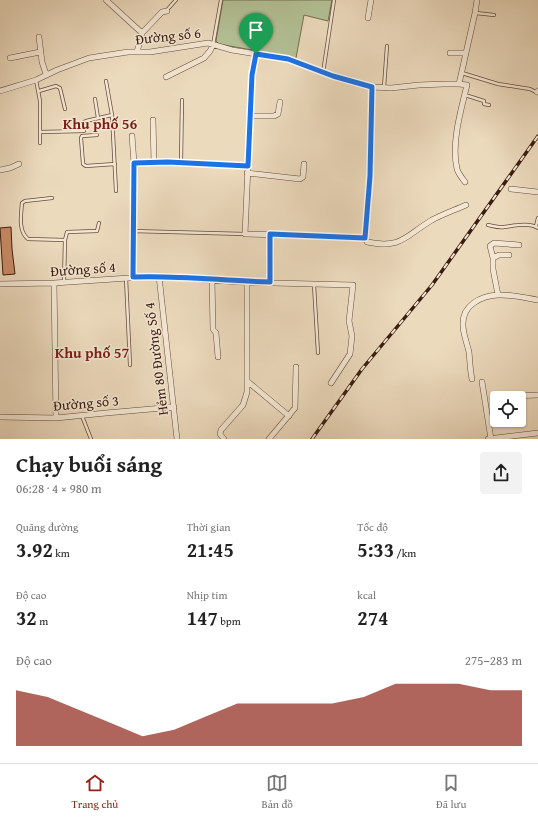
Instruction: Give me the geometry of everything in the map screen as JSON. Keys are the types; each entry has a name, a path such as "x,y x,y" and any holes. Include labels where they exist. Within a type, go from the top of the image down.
{"street":[{"path":"106,0 142,33"},
{"path":"368,18 371,0"},
{"path":"465,182 457,170 457,129 467,85 460,84 477,0"},
{"path":"137,52 142,33 162,12 167,11"},
{"path":"39,37 40,52 46,74"},
{"name":"Đường số 6","path":"0,91 36,80 46,74 89,58 108,54 150,52 208,43 232,50 288,59 323,72 372,87 391,88 419,85 460,84"},
{"path":"166,77 204,58 213,45"},
{"path":"10,58 40,52"},
{"path":"450,53 466,53"},
{"path":"256,54 252,75 244,234 365,238"},
{"path":"372,87 370,176 365,238 367,242 394,243 406,239 433,220 466,205"},
{"path":"250,116 274,116 278,114 280,102"},
{"path":"153,120 154,162"},
{"path":"132,136 134,163 154,162 248,166"},
{"path":"0,170 19,164"},
{"path":"247,173 300,179 303,177 304,164"},
{"path":"511,189 538,192"},
{"path":"270,234 270,282"},
{"path":"498,295 490,246 494,243 519,245"},
{"path":"493,258 499,255 509,255"},
{"name":"Đường số 4","path":"0,284 54,283 159,276 247,282 353,285 350,321 352,336 350,354 331,383"},
{"name":"Hẻm 80 Đường Số 4","path":"159,276 177,439"},
{"path":"212,280 213,329 216,333 218,357"},
{"path":"224,439 220,434 221,430 243,405 247,392 247,282"},
{"path":"54,283 56,418"},
{"path":"472,379 469,353 463,324 464,315 471,305 476,300 498,295 538,300"},
{"path":"269,439 295,408 296,367"},
{"path":"247,381 289,416"},
{"path":"482,382 491,439"},
{"path":"526,395 538,395"},
{"name":"Đường số 3","path":"0,417 56,418 174,407"},
{"path":"488,439 511,438 538,433"}],"lane":[{"path":"167,11 176,0"},
{"path":"213,45 221,0"},
{"path":"323,72 334,0"},
{"path":"475,13 494,16"},
{"path":"384,88 387,46"},
{"path":"462,73 498,84 530,89 537,92"},
{"path":"36,80 40,101 40,143"},
{"path":"106,81 112,114 116,191"},
{"path":"39,91 56,86 60,88 65,109"},
{"path":"465,95 484,101 484,104 488,105"},
{"path":"95,99 98,118"},
{"path":"181,163 182,100"},
{"path":"41,132 84,131 85,121 112,114"},
{"path":"97,135 82,136 81,138 83,164 86,166 115,164"},
{"path":"133,277 132,231 134,163"},
{"path":"52,198 25,201 22,203 21,223 25,237 28,239 65,240"},
{"path":"488,225 503,227 537,227 538,218"},
{"path":"64,282 65,240 67,232 97,231 99,222"},
{"path":"132,231 244,234"},
{"path":"126,278 130,364"},
{"path":"314,284 318,353"},
{"path":"82,415 91,439"}],"green space":[{"path":"223,0 332,0 328,21 304,15 296,58 219,44 216,41"}],"building":[{"path":"11,227 15,274 3,275 0,228"}],"railway":[{"path":"312,439 362,369 432,285 538,136"}],"district":[{"name":"Khu phố 56","path":"100,124"},
{"name":"Khu phố 57","path":"92,353"}],"route":[{"path":"256,54 288,59 333,76 372,87 370,176 365,238 270,234 270,282 240,282 159,276 133,277 132,231 134,163 168,162 248,166 252,75 256,54"}]}
